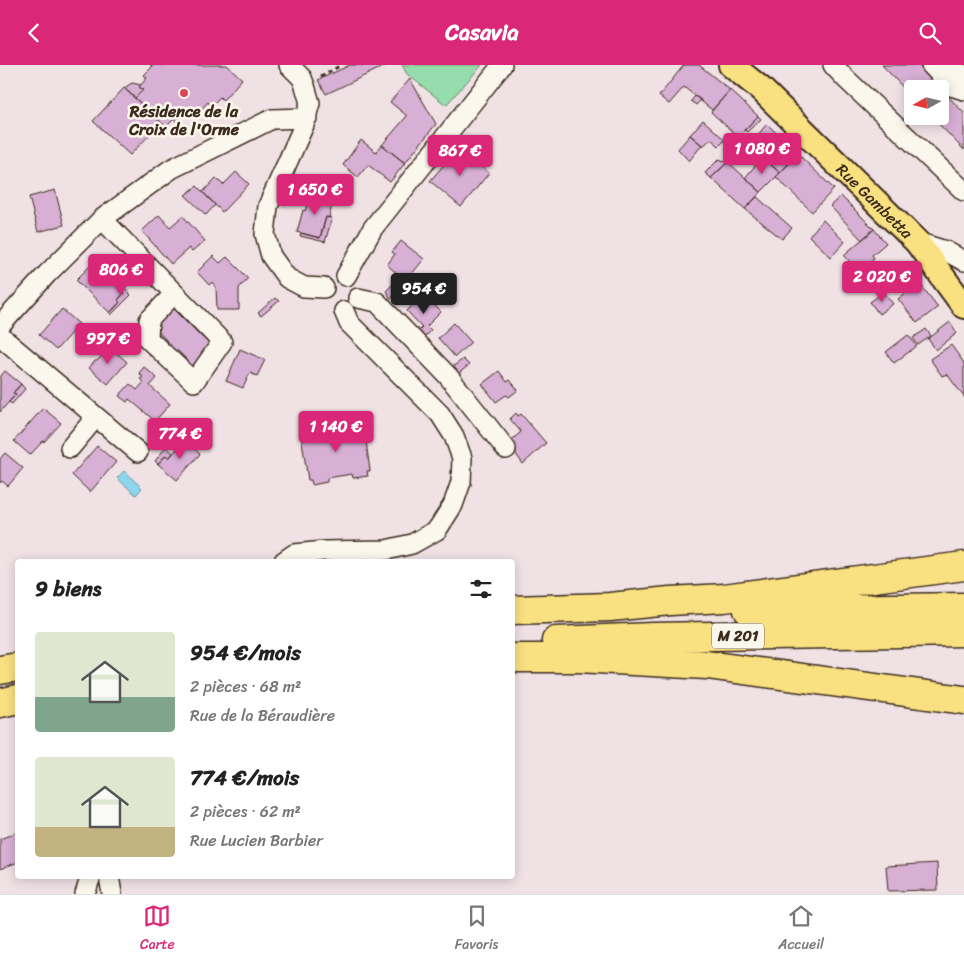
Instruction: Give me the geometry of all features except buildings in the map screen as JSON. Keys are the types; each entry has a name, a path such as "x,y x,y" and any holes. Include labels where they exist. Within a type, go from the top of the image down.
{"highway":[{"path":"610,607 724,598 964,566"},
{"name":"M 201","path":"515,611 610,607 673,611 964,607"},
{"name":"M 201","path":"515,643 653,637 964,632"},
{"path":"515,659 578,658 707,665 964,700"},
{"path":"0,670 15,668"},
{"path":"0,703 15,700"}],"main road":[{"name":"Rue Gambetta","path":"731,65 761,89 917,242 964,305"}],"street":[{"path":"289,65 302,79 310,103 307,118 268,206 265,234 271,256 287,278 304,287 324,288"},
{"path":"346,276 372,228 502,65"},
{"path":"833,65 964,191"},
{"path":"931,65 951,86 964,90"},
{"path":"952,65 964,77"},
{"path":"0,326 47,274 102,219 171,169 272,119 307,118"},
{"path":"102,219 222,342 194,382 148,339 149,320 174,293"},
{"path":"917,242 946,251 964,261"},
{"path":"340,275 346,276 355,282 359,292 358,298 353,307 344,311 338,311 328,305 323,294 324,288 330,279 340,275"},
{"path":"358,298 376,302 448,376 506,449"},
{"path":"287,559 294,555 324,551 386,550 412,544 437,530 453,505 461,482 462,458 454,436 440,414 349,323 344,311"},
{"path":"0,336 138,452"},
{"path":"70,448 96,417"},
{"path":"84,894 90,879"},
{"path":"110,879 112,894"}],"path":[{"path":"305,86 341,65"}],"green space":[{"path":"402,65 482,65 446,105 407,74"}],"water":[{"path":"124,471 142,488 136,495 117,478"}],"place":[{"name":"Résidence de la Croix de l'Orme","path":"184,93"}]}
